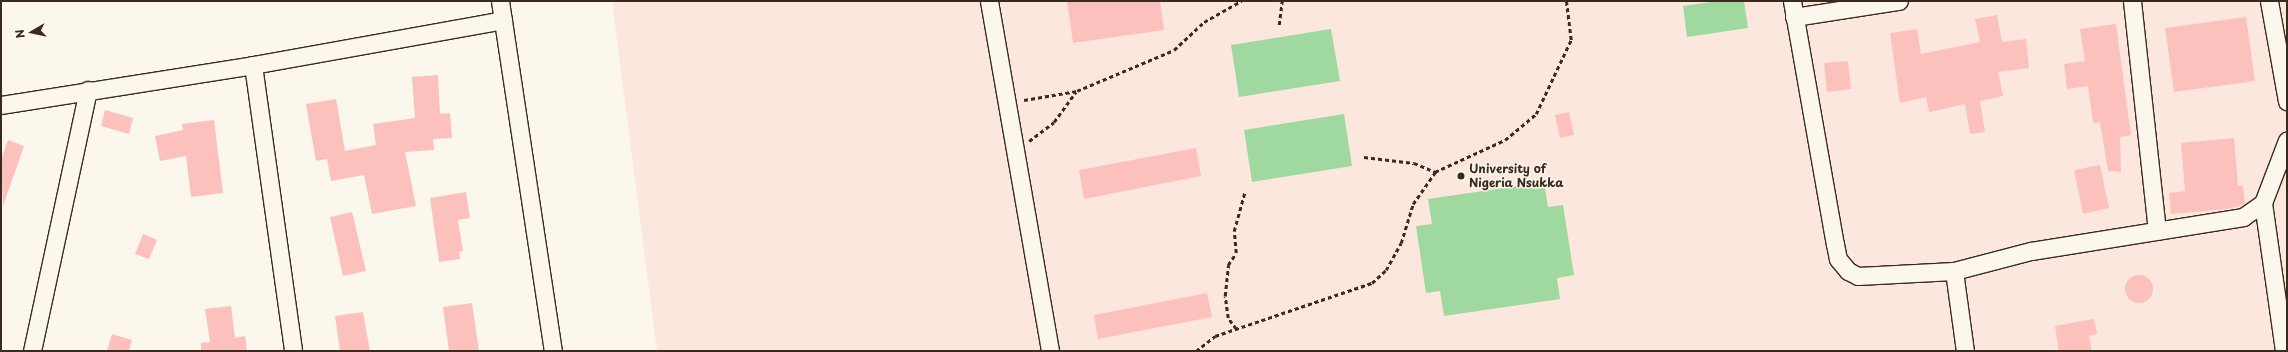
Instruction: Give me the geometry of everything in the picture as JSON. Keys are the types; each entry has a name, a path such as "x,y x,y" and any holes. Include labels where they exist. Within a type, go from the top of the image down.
{"street":[{"path":"500,1 553,351"},
{"path":"989,1 1050,351"},
{"path":"1899,1 1793,9 1838,259 1848,271 1858,276 1954,271 2031,251 2243,217 2263,203"},
{"path":"2132,1 2157,231"},
{"path":"2269,1 2287,101"},
{"path":"1,105 253,65 503,20"},
{"path":"253,65 293,351"},
{"path":"32,351 88,90"},
{"path":"2284,351 2263,203 2287,140"},
{"path":"1954,271 1965,351"}],"path":[{"path":"1008,104 1077,91 1174,50 1204,22 1241,1"},
{"path":"1279,25 1282,1"},
{"path":"1196,351 1215,336 1372,282 1386,270 1401,243 1413,204 1435,172 1505,140 1536,114 1571,40 1566,1"},
{"path":"1016,150 1054,122 1077,91"},
{"path":"1364,157 1414,163 1435,172"},
{"path":"1236,329 1228,318 1225,296 1228,265 1236,253 1234,231 1245,191"}],"shaded area":[{"name":"University of Nigeria Nsukka","path":"612,1 2287,1 2287,351 657,351"}],"green space":[{"path":"1718,1 1744,1 1748,28 1687,37 1683,6"},
{"path":"1331,29 1340,81 1239,97 1231,45"},
{"path":"1344,114 1352,166 1252,182 1244,130"},
{"path":"1544,182 1548,207 1563,205 1574,275 1557,278 1560,299 1444,316 1440,291 1426,293 1416,226 1432,224 1428,199"}],"building":[{"path":"1067,1 1160,1 1164,30 1073,43"},
{"path":"1997,15 2002,42 2026,39 2029,68 1998,72 2003,96 1980,101 1985,132 1970,134 1965,104 1929,112 1926,97 1900,103 1890,33 1917,29 1921,54 1980,42 1975,19"},
{"path":"2246,17 2255,81 2174,92 2165,28"},
{"path":"2116,24 2131,135 2120,137 2121,172 2108,171 2100,122 2093,123 2088,86 2067,89 2064,64 2085,61 2080,29"},
{"path":"1848,61 1851,89 1827,92 1824,63"},
{"path":"438,75 440,114 450,113 452,138 433,139 434,150 405,152 416,206 372,214 364,175 331,181 327,159 316,161 306,104 336,99 345,151 376,145 373,124 415,118 412,77"},
{"path":"105,110 133,118 129,134 101,126"},
{"path":"1569,112 1574,135 1560,138 1555,115"},
{"path":"214,120 223,193 191,197 186,156 160,161 155,136 183,130 182,124"},
{"path":"2234,138 2238,186 2243,186 2245,204 2228,209 2171,214 2169,193 2185,191 2181,143"},
{"path":"8,140 24,146 3,206 1,160"},
{"path":"1196,148 1201,176 1084,199 1079,170"},
{"path":"2100,165 2109,208 2083,214 2074,170"},
{"path":"466,192 470,218 458,220 463,251 459,252 460,259 439,262 430,198"},
{"path":"352,212 366,271 343,276 330,217"},
{"path":"143,234 157,240 149,259 135,254"},
{"path":"2139,275 2149,279 2153,289 2149,299 2139,303 2129,299 2125,289 2129,279"},
{"path":"1207,293 1212,317 1098,339 1094,315"},
{"path":"472,303 479,351 449,351 443,307"},
{"path":"231,306 235,338 245,336 247,351 201,351 201,343 210,342 205,309"},
{"path":"363,312 370,351 340,351 335,316"},
{"path":"2094,319 2097,334 2089,336 2092,351 2059,351 2055,326"},
{"path":"112,334 132,340 129,351 107,351"}],"place":[{"name":"University of Nigeria Nsukka","path":"1461,176"}]}
